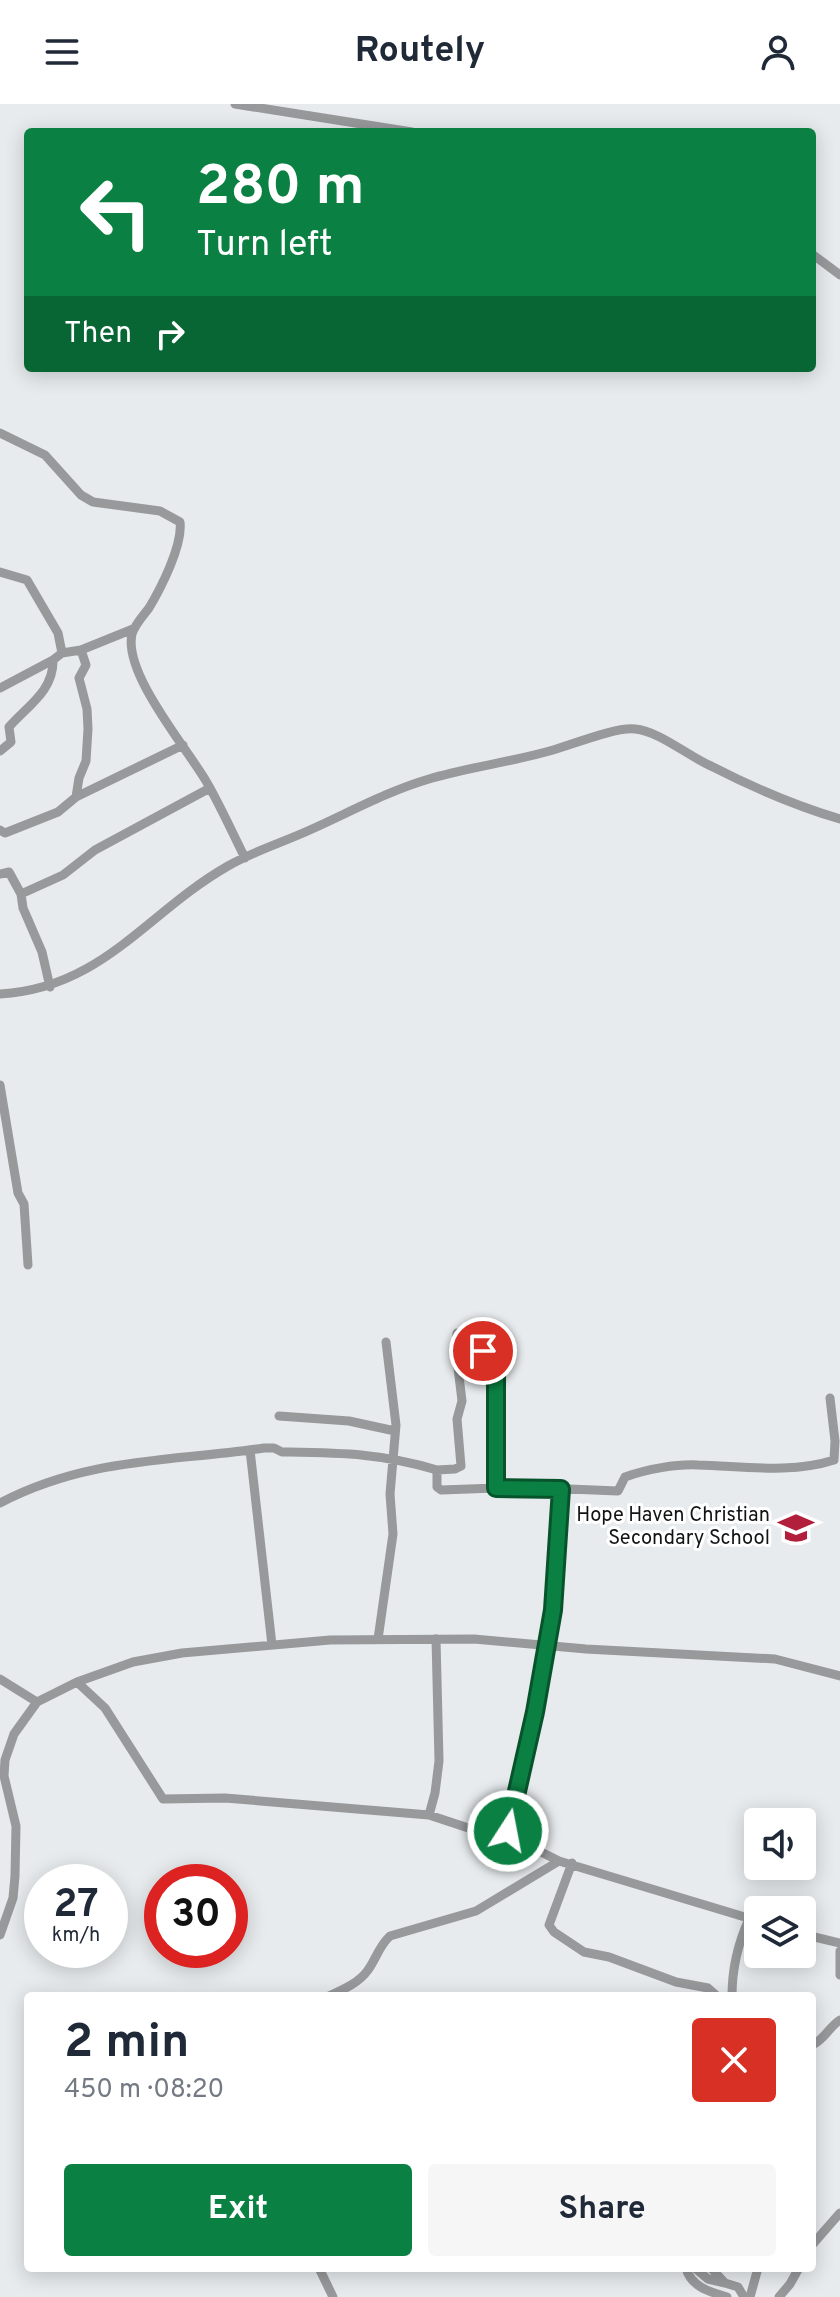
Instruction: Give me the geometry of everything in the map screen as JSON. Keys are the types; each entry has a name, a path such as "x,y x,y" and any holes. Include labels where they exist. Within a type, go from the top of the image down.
{"street":[{"path":"235,104 387,128"},
{"path":"816,257 840,275"},
{"path":"0,433 45,455 81,495 93,502 160,511 180,522 179,544 150,606 133,629 131,640 134,656 149,696 210,788 245,858"},
{"path":"0,572 27,580 58,633 62,653"},
{"path":"0,688 62,653 81,650 133,629"},
{"path":"76,797 86,761 88,729 87,709 79,678 86,665 81,650"},
{"path":"0,751 11,742 9,727 39,696 49,679 53,660"},
{"path":"0,994 50,987 89,969 156,920 187,891 245,858 356,807 429,779 542,753 620,729 653,733 678,750 750,785 840,819"},
{"path":"0,830 5,833 58,812 76,797 183,745"},
{"path":"21,894 63,875 95,850 210,788"},
{"path":"0,874 9,872 21,894 23,908 42,952 50,987"},
{"path":"0,1085 18,1193 24,1204 28,1265"},
{"path":"0,1503 46,1482 102,1467 274,1448 282,1452 357,1453 393,1458 437,1470 455,1469 461,1466 457,1419 462,1401 457,1333"},
{"path":"378,1639 393,1534 390,1494 395,1431 386,1342"},
{"path":"483,1351 496,1367 496,1488"},
{"path":"437,1470 437,1487 441,1490 618,1491 625,1477 630,1475 696,1465 779,1468 825,1463 835,1457 837,1433 830,1398"},
{"path":"279,1416 349,1421 395,1431"},
{"path":"250,1450 272,1645"},
{"path":"504,1839 511,1819 553,1610 561,1489"},
{"path":"429,1815 439,1761 436,1639"},
{"path":"0,1935 13,1898 17,1853 16,1826 4,1776 5,1760 14,1734 37,1702 77,1682 133,1662 272,1645 436,1639 775,1659 840,1676"},
{"path":"0,1679 37,1702"},
{"path":"77,1682 105,1708 163,1799 225,1798 429,1815 559,1861 744,1917"},
{"path":"338,1992 367,1972 390,1936 476,1911 559,1861"},
{"path":"572,1863 549,1925 554,1932 584,1952 609,1957 712,1992"},
{"path":"732,1992 733,1973 744,1934"},
{"path":"816,1937 840,1943"},
{"path":"840,1951 840,1975"},
{"path":"678,1992 683,1983"},
{"path":"816,2043 830,2026 840,2020"},
{"path":"816,2240 840,2213"},
{"path":"321,2272 333,2297"},
{"path":"688,2272 693,2282 727,2297"},
{"path":"700,2272 708,2279 738,2287 744,2297"},
{"path":"715,2272 725,2283"},
{"path":"750,2297 757,2272"},
{"path":"779,2297 796,2272"}],"place":[{"name":"Hope Haven Christian Secondary School","path":"796,1528"}],"route":[{"path":"483,1351 496,1367 496,1488 561,1489 553,1610 535,1712 508,1831"}]}
